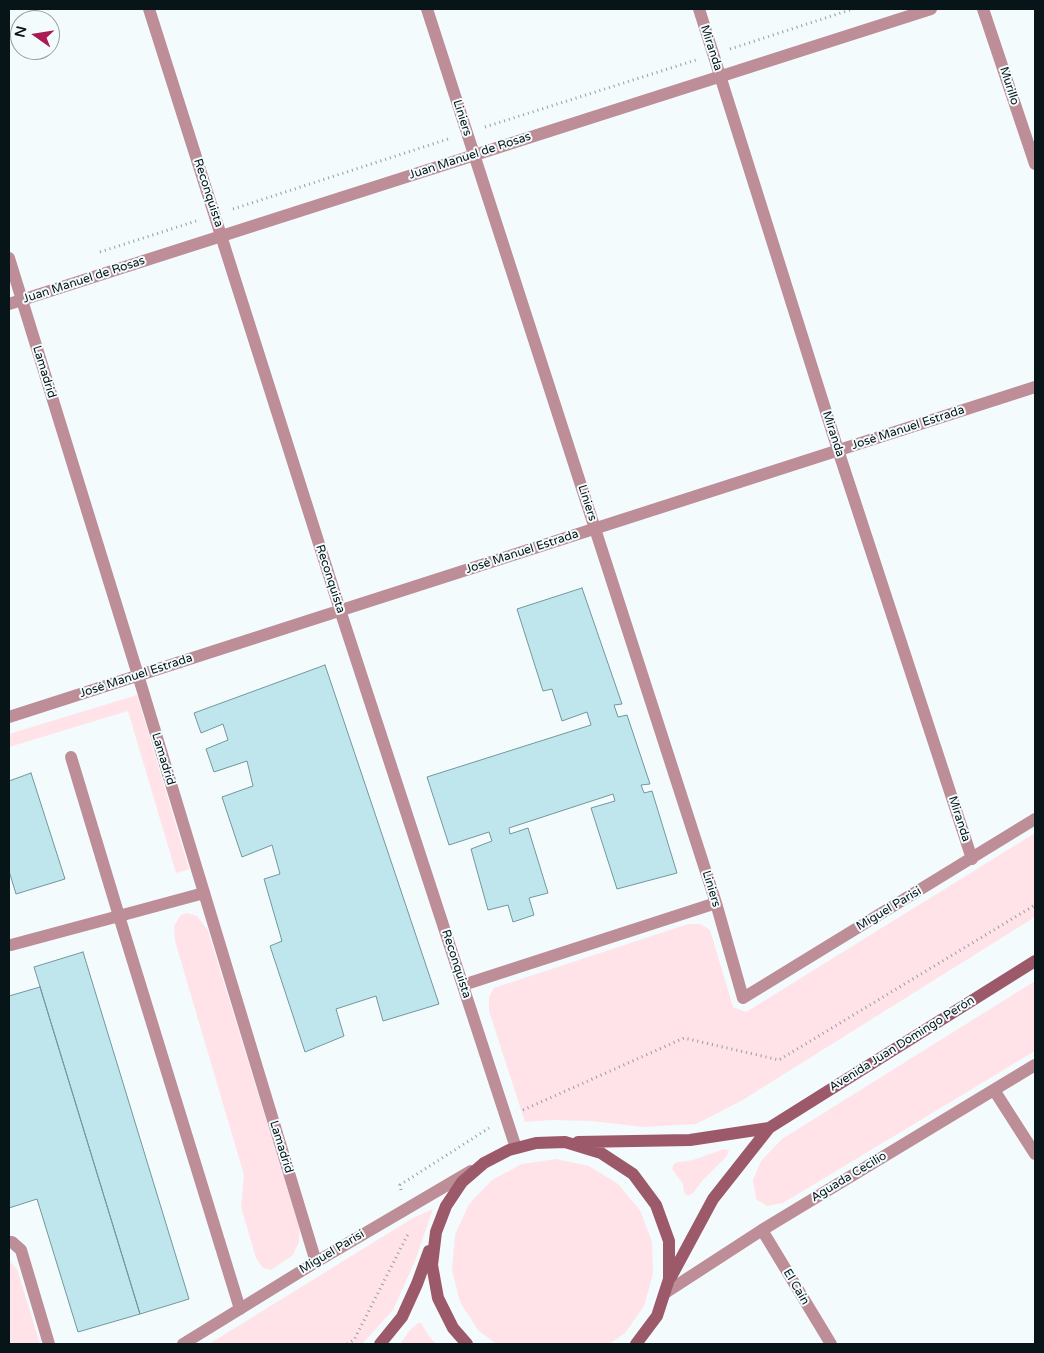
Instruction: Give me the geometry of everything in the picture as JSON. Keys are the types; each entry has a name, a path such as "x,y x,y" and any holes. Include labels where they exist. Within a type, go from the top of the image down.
{"main road":[{"name":"Avenida Juan Domingo Perón","path":"636,1344 657,1316 670,1279 713,1199 769,1128 1035,961"},
{"name":"Avenida Juan Domingo Perón","path":"380,1344 402,1317 417,1284 446,1206 462,1182 484,1163 516,1148 536,1143 690,1140 769,1128"},
{"name":"Avenida Juan Domingo Perón","path":"564,1142 601,1153 633,1174 656,1204 669,1241 670,1279"},
{"name":"Avenida Juan Domingo Perón","path":"436,1232 432,1265 438,1298 452,1328 467,1344"}],"street":[{"name":"Reconquista","path":"149,9 340,610 516,1148"},
{"name":"Liniers","path":"427,9 716,903 743,998"},
{"name":"Miranda","path":"698,9 838,450 972,859"},
{"name":"Juan Manuel de Rosas","path":"9,304 931,9"},
{"name":"Murillo","path":"983,9 1035,164"},
{"name":"Lamadrid","path":"9,258 316,1262"},
{"name":"José Manuel Estrada","path":"9,717 1035,387"},
{"path":"71,757 240,1309"},
{"name":"Miguel Parisi","path":"743,998 1035,819"},
{"path":"11,945 204,893"},
{"path":"462,985 716,903"},
{"name":"Aguada Cecilio","path":"665,1293 762,1230 1035,1065"},
{"path":"994,1090 1035,1154"},
{"name":"Miguel Parisi","path":"183,1344 316,1262 484,1163"},
{"name":"El Caín","path":"762,1230 831,1344"},
{"path":"9,1242 12,1242 21,1250 49,1344"}],"path":[{"path":"91,255 853,9"},
{"path":"347,1344 354,1340 412,1224 400,1185 506,1118 684,1038 779,1060 1035,905"}],"shaded area":[{"path":"137,695 189,869 176,873 128,711 9,747 9,734"},
{"path":"1035,833 1035,917 741,1101 696,1124 644,1127 591,1121 551,1120 525,1122 489,1011 489,997 494,988 688,924 700,924 710,930 733,1007 746,1012"},
{"path":"187,913 197,916 208,931 299,1227 299,1242 293,1255 271,1270 263,1268 256,1258 241,1207 244,1175 175,941 174,926 181,915"},
{"path":"1035,981 1035,1051 783,1203 767,1206 756,1199 753,1180 761,1161 782,1139"},
{"path":"724,1149 729,1150 727,1156 688,1196 684,1192 683,1184 672,1169 674,1164 693,1160"},
{"path":"556,1159 589,1166 618,1184 640,1210 652,1242 653,1274 644,1306 625,1333 609,1344 496,1344 478,1330 460,1302 452,1270 455,1235 469,1204 492,1180 522,1164"},
{"path":"433,1209 415,1261 393,1310 362,1344 209,1344 413,1218"},
{"path":"9,1261 17,1269 40,1344 9,1344"},
{"path":"418,1323 421,1323 436,1344 400,1344 410,1330"}],"building":[{"path":"582,588 622,704 614,705 618,717 627,715 650,784 641,785 644,793 652,791 677,873 617,889 591,808 615,801 613,794 509,828 510,834 528,828 548,893 529,898 534,915 513,922 508,905 488,910 471,849 492,841 489,832 449,845 427,777 591,725 587,712 562,721 552,689 543,691 517,609"},
{"path":"325,665 439,1004 383,1021 376,996 336,1009 344,1036 305,1052 270,946 282,941 264,879 280,874 272,845 242,857 222,797 253,786 247,761 214,772 206,749 228,740 223,724 201,733 194,713"},
{"path":"31,773 65,879 16,894 9,871 9,781"},
{"path":"83,952 189,1299 140,1314 34,967"},
{"path":"40,987 140,1314 78,1332 37,1199 9,1208 9,996"}]}
